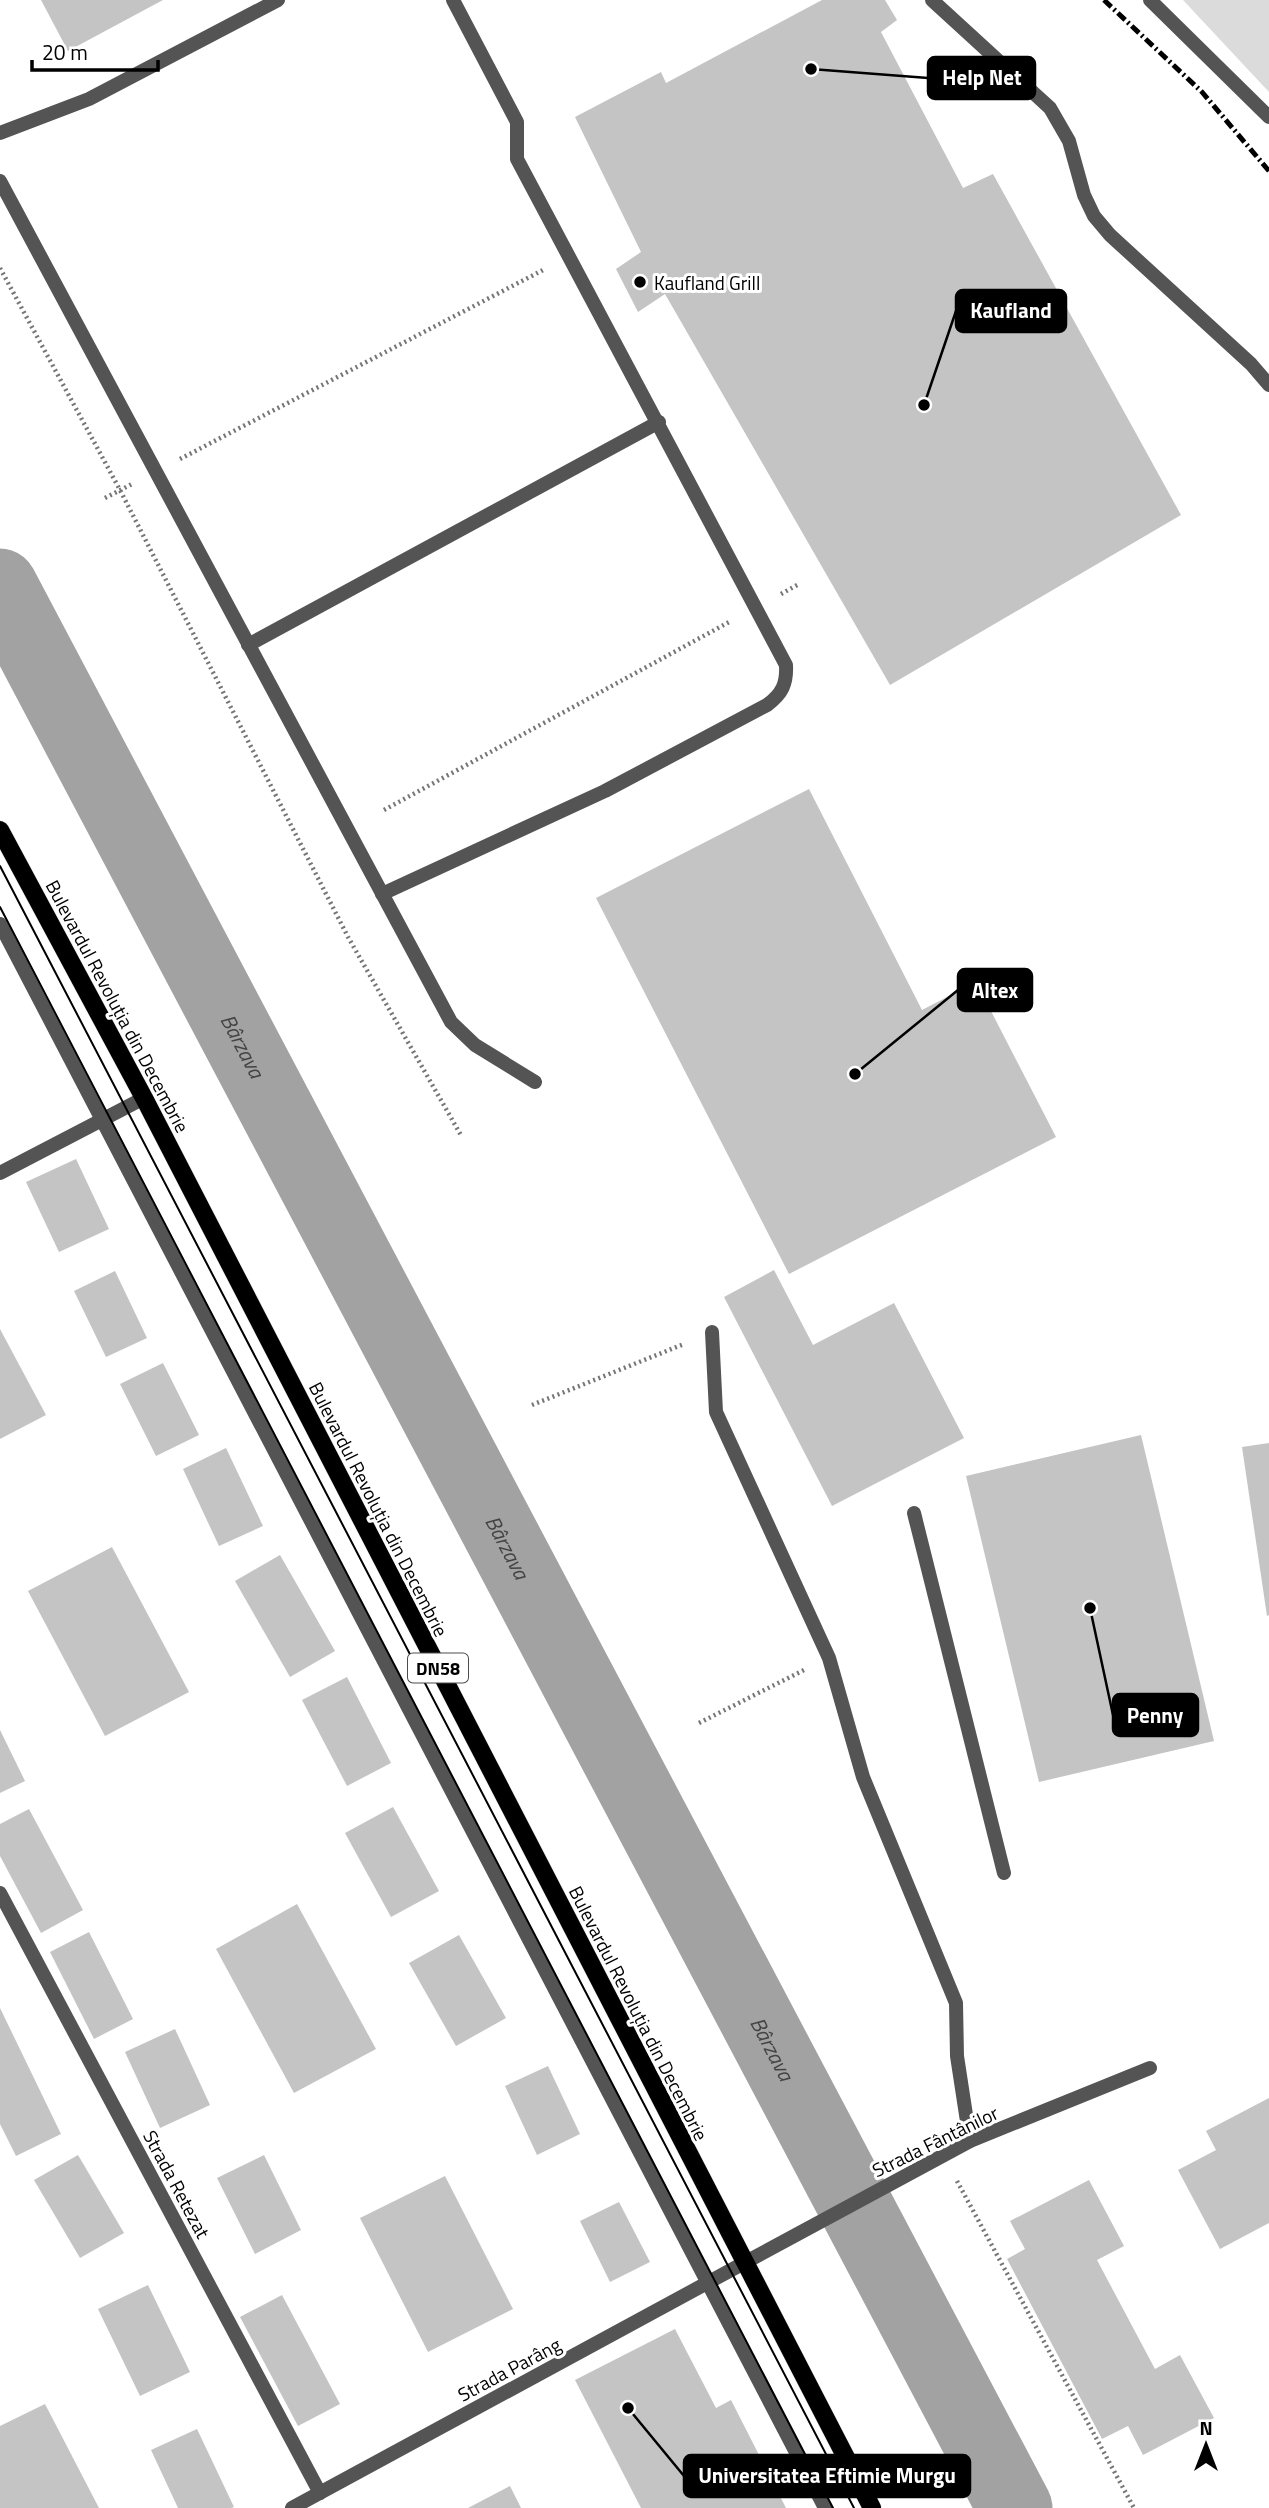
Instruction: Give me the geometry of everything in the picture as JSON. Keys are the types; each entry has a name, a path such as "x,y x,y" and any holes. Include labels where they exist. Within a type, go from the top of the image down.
{"main road":[{"name":"Bulevardul Revoluția din Decembrie","path":"0,831 144,1098 872,2508"}],"street":[{"path":"0,133 89,99 278,0"},
{"path":"382,894 605,791 767,705 784,687 786,665 517,159 517,122 453,0"},
{"path":"932,0 1050,108 1069,141 1084,195 1094,216 1110,235 1251,364 1269,385"},
{"path":"1150,0 1269,117"},
{"path":"0,181 451,1022 475,1045 535,1082"},
{"path":"248,645 659,422"},
{"path":"0,924 825,2508"},
{"path":"0,1173 144,1098"},
{"path":"712,1332 716,1412 829,1658 863,1777 956,2003 957,2056 970,2141"},
{"path":"914,1513 1004,1873"},
{"name":"Strada Retezat","path":"0,1893 320,2493"},
{"name":"Strada Fântânilor","path":"744,2263 970,2141 1150,2068"},
{"name":"Strada Parâng","path":"292,2508 744,2263"}],"path":[{"path":"105,498 569,257"},
{"path":"0,268 120,490 348,937 462,1137"},
{"path":"384,810 799,584"},
{"path":"532,1405 712,1332"},
{"path":"699,1723 829,1658"},
{"path":"943,2155 1134,2508"}],"shaded area":[{"path":"1183,0 1269,0 1269,92"}],"building":[{"path":"41,0 163,0 68,51"},
{"path":"822,0 885,0 897,20 881,32 963,188 993,174 1181,515 890,685 665,294 638,312 616,269 641,252 575,117 661,72 666,83"},
{"path":"809,789 922,1010 976,982 1056,1137 789,1274 596,898"},
{"path":"76,1159 109,1229 59,1252 26,1182"},
{"path":"774,1270 813,1345 894,1303 964,1438 832,1506 724,1297"},
{"path":"115,1271 147,1338 106,1357 74,1291"},
{"path":"0,1329 46,1415 0,1439"},
{"path":"163,1363 199,1435 156,1456 120,1384"},
{"path":"1141,1435 1214,1741 1039,1782 966,1476"},
{"path":"1269,1443 1269,1615 1267,1616 1242,1447"},
{"path":"226,1448 263,1526 219,1546 183,1469"},
{"path":"112,1547 189,1692 105,1736 28,1591"},
{"path":"280,1555 335,1651 290,1677 235,1581"},
{"path":"347,1677 391,1763 347,1786 302,1700"},
{"path":"0,1730 25,1781 0,1793"},
{"path":"393,1807 439,1891 391,1917 345,1833"},
{"path":"29,1809 83,1910 41,1933 0,1856 0,1824"},
{"path":"297,1904 376,2049 294,2093 216,1949"},
{"path":"89,1932 133,2019 94,2039 50,1952"},
{"path":"459,1935 506,2018 456,2046 409,1963"},
{"path":"0,2008 61,2134 16,2156 0,2124"},
{"path":"175,2029 210,2105 160,2128 125,2052"},
{"path":"548,2066 580,2134 537,2155 505,2086"},
{"path":"1269,2098 1269,2223 1220,2249 1178,2170 1216,2150 1206,2131"},
{"path":"78,2155 124,2233 80,2258 34,2180"},
{"path":"264,2155 301,2230 255,2254 217,2178"},
{"path":"445,2176 513,2309 428,2352 360,2218"},
{"path":"1089,2180 1124,2246 1097,2260 1155,2369 1180,2355 1214,2418 1143,2455 1128,2426 1102,2439 1007,2259 1025,2249 1010,2221"},
{"path":"619,2202 650,2262 610,2282 580,2221"},
{"path":"148,2285 190,2372 140,2396 98,2309"},
{"path":"282,2295 340,2404 298,2426 240,2317"},
{"path":"675,2329 716,2408 731,2400 786,2508 641,2508 575,2380"},
{"path":"45,2404 99,2508 0,2508 0,2426"},
{"path":"197,2429 234,2507 178,2508 151,2450"},
{"path":"510,2486 521,2508 468,2508"}],"waterway":[{"name":"Bârzava","path":"0,586 1015,2508"}],"tram line":[{"path":"0,866 854,2508"},
{"path":"0,907 833,2508"}],"railway":[{"path":"1104,0 1202,92 1269,171"}],"place":[{"name":"Help Net","path":"811,69"},
{"name":"Kaufland Grill","path":"640,282"},
{"name":"Kaufland","path":"924,405"},
{"name":"Altex","path":"855,1074"},
{"name":"Penny","path":"1090,1608"},
{"name":"Universitatea Eftimie Murgu","path":"628,2408"}]}
